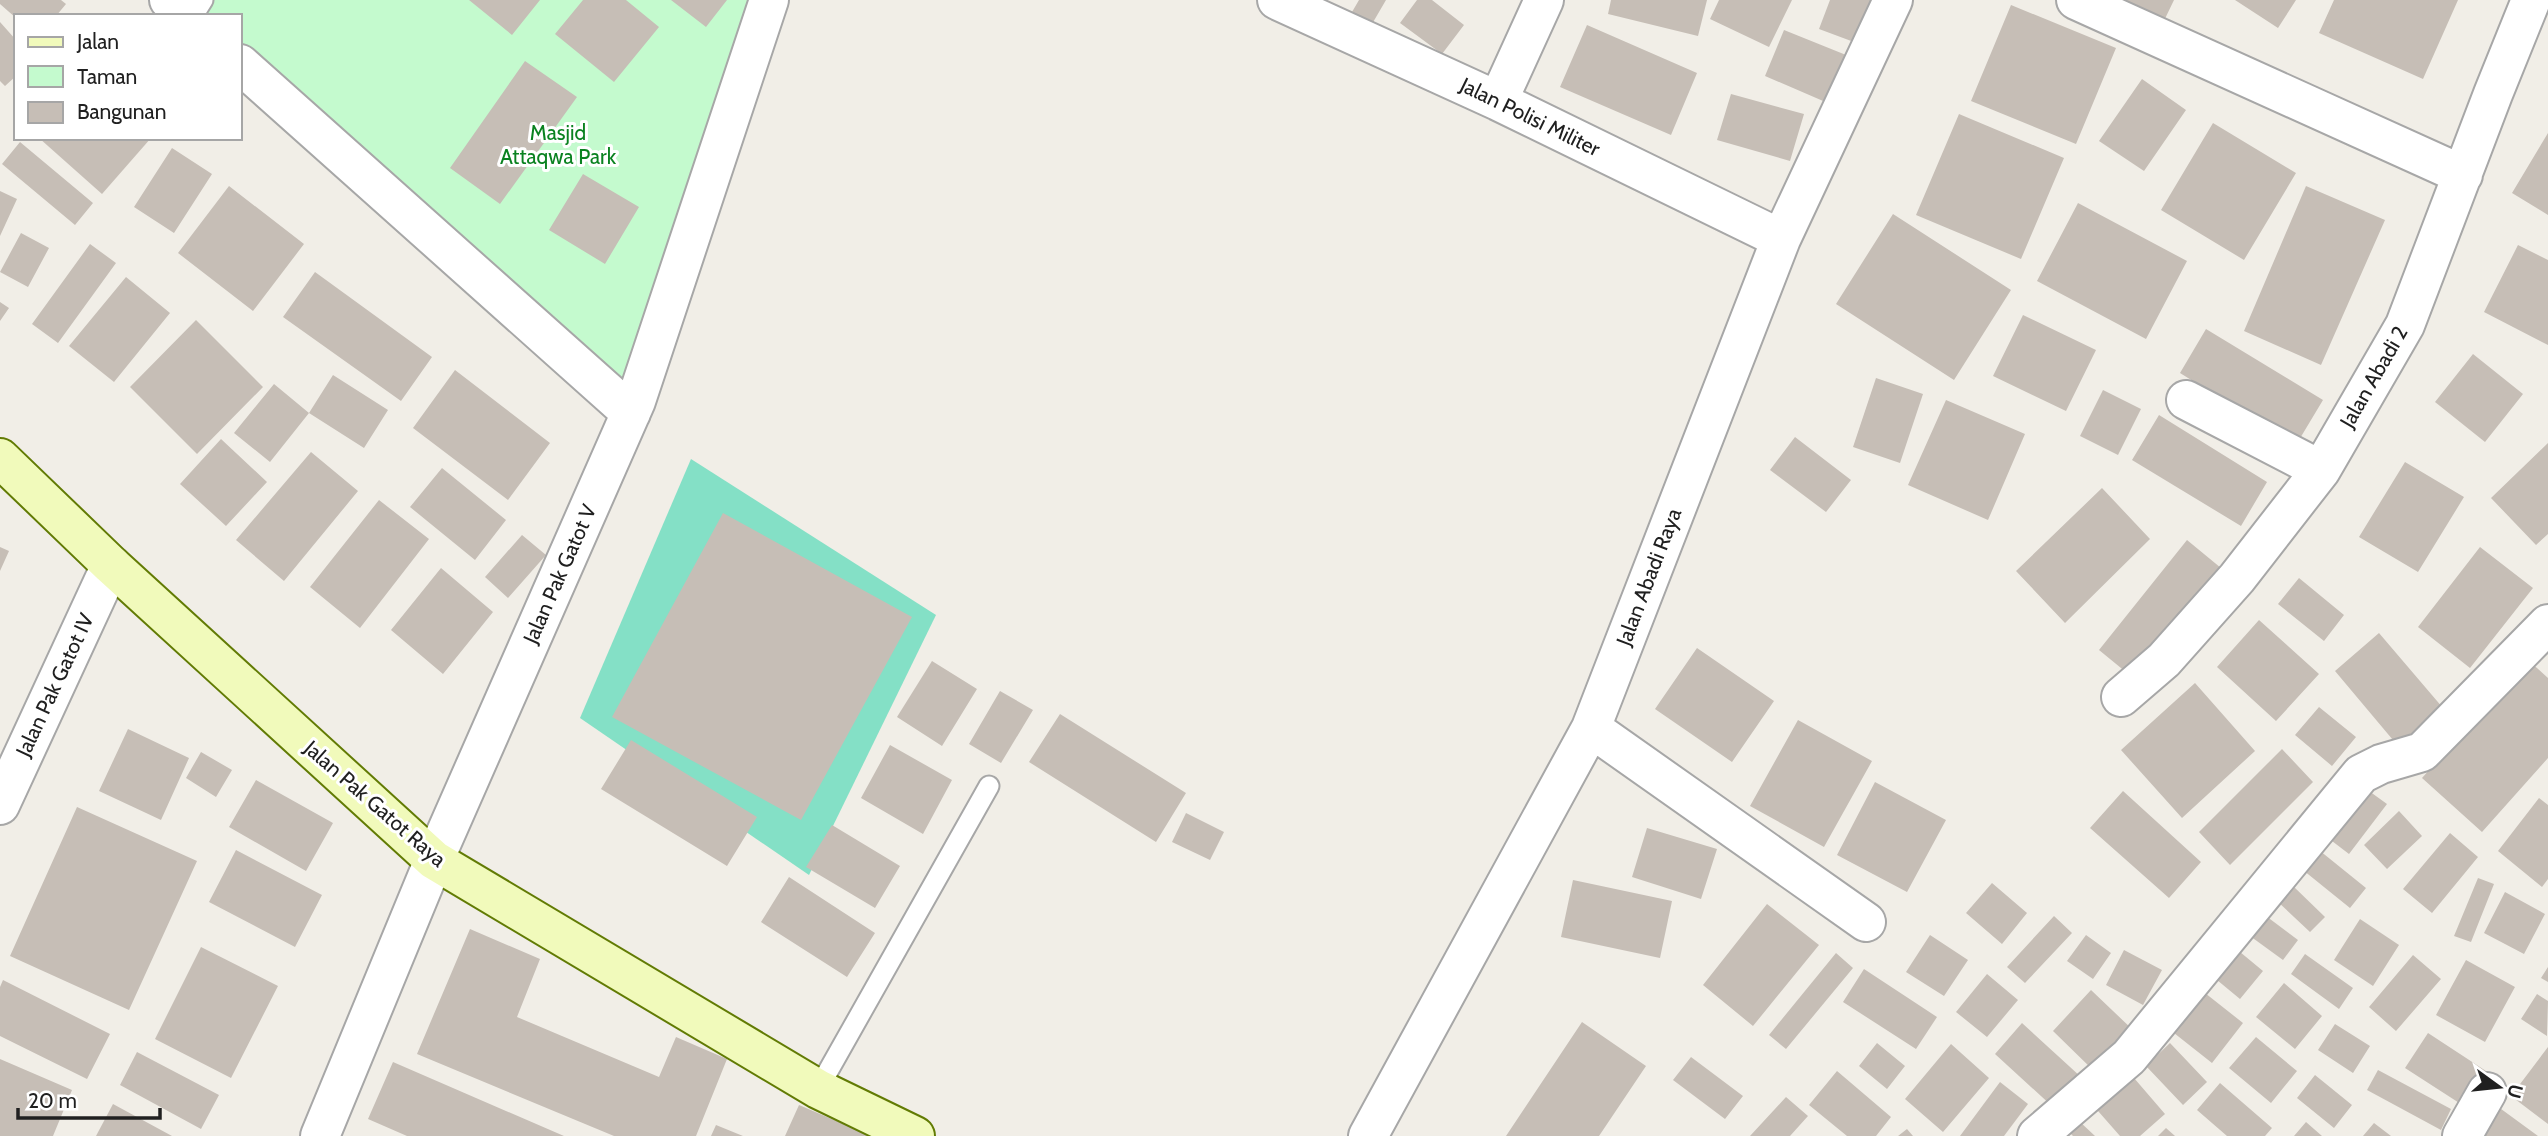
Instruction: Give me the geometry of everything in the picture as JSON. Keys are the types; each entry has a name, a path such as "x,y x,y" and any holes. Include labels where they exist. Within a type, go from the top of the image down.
{"street":[{"path":"169,0 184,14"},
{"name":"Jalan Pak Gatot V","path":"320,1136 434,860 631,413 769,0"},
{"name":"Jalan Polisi Militer","path":"1278,0 1498,101 1781,239"},
{"path":"1498,101 1544,0"},
{"name":"Jalan Abadi Raya","path":"1368,1136 1591,728 1781,239 1893,0"},
{"path":"2076,0 2463,175"},
{"name":"Jalan Abadi 2","path":"2121,697 2164,660 2237,578 2321,470 2405,326 2531,0"},
{"path":"242,66 631,413"},
{"path":"2186,400 2321,470"},
{"name":"Jalan Pak Gatot Raya","path":"0,458 111,565 434,860 818,1089 915,1136"},
{"name":"Jalan Pak Gatot IV","path":"0,805 111,565"},
{"path":"2037,1136 2129,1057 2361,774 2381,764 2422,752 2548,624"},
{"path":"1591,728 1866,922"},
{"path":"2462,1136 2487,1092"}],"lane":[{"path":"818,1089 989,786"}],"green space":[{"name":"Masjid Attaqwa Park","path":"211,0 757,0 624,401 242,54 242,14 200,14"},
{"path":"691,459 936,615 809,875 580,718"}],"building":[{"path":"0,0 61,0 66,4 58,14 14,14 14,16 0,4"},
{"path":"469,0 540,0 512,35"},
{"path":"583,0 626,0 659,27 614,82 555,34"},
{"path":"671,0 727,0 706,27"},
{"path":"1359,0 1386,0 1372,24 1352,12"},
{"path":"1417,0 1432,0 1464,25 1442,54 1400,23"},
{"path":"1611,0 1707,0 1698,36 1608,14"},
{"path":"1719,0 1792,0 1769,47 1710,19"},
{"path":"1830,0 1888,0 1870,48 1819,29"},
{"path":"2104,0 2174,0 2161,27"},
{"path":"2235,0 2296,0 2278,28"},
{"path":"2334,0 2458,0 2423,79 2319,33"},
{"path":"2011,5 2116,48 2076,144 1971,101"},
{"path":"0,22 14,38 14,78 5,86 0,81"},
{"path":"1587,25 1697,73 1671,135 1560,87"},
{"path":"1784,30 1856,59 1837,107 1765,76"},
{"path":"525,61 577,97 500,204 450,168"},
{"path":"2142,79 2186,110 2144,171 2099,141"},
{"path":"1731,94 1804,114 1790,161 1717,140"},
{"path":"1959,114 2064,158 2021,259 1916,215"},
{"path":"2213,123 2296,173 2244,260 2161,210"},
{"path":"2548,133 2548,215 2512,193"},
{"path":"41,140 149,140 102,194"},
{"path":"20,142 93,203 75,225 2,164"},
{"path":"172,148 212,174 174,233 134,207"},
{"path":"583,174 639,207 605,264 549,230"},
{"path":"229,186 304,244 253,311 178,253"},
{"path":"2306,186 2385,220 2321,365 2244,331"},
{"path":"0,191 17,199 0,236"},
{"path":"2078,203 2187,261 2146,339 2037,281"},
{"path":"1893,214 2011,290 1954,380 1836,304"},
{"path":"21,233 49,248 28,287 0,272"},
{"path":"90,244 116,263 58,343 32,324"},
{"path":"2518,245 2548,260 2548,345 2484,312"},
{"path":"315,272 432,357 401,401 283,317"},
{"path":"126,277 170,313 114,382 69,346"},
{"path":"0,302 9,308 0,321"},
{"path":"2023,315 2096,350 2066,411 1993,376"},
{"path":"196,320 263,387 197,454 130,387"},
{"path":"2206,329 2323,400 2296,445 2180,373"},
{"path":"2473,354 2523,394 2485,442 2435,402"},
{"path":"455,370 550,443 508,500 413,428"},
{"path":"333,375 388,410 364,448 309,413"},
{"path":"1876,378 1923,394 1900,463 1853,447"},
{"path":"274,384 309,413 270,462 234,433"},
{"path":"2103,390 2141,409 2118,455 2080,436"},
{"path":"1946,400 2025,434 1988,520 1908,485"},
{"path":"2159,415 2267,482 2241,526 2132,460"},
{"path":"1795,437 1851,480 1826,512 1770,470"},
{"path":"221,439 267,482 226,526 180,484"},
{"path":"2548,443 2548,534 2536,545 2491,498"},
{"path":"311,452 358,491 284,581 236,540"},
{"path":"2405,462 2464,497 2418,572 2359,537"},
{"path":"442,468 506,520 475,560 410,507"},
{"path":"2102,488 2150,539 2065,623 2016,571"},
{"path":"379,500 429,539 360,628 310,587"},
{"path":"723,513 912,617 801,820 612,717"},
{"path":"522,535 546,555 508,598 485,577"},
{"path":"2187,540 2221,568 2132,677 2099,650"},
{"path":"0,547 9,551 0,571"},
{"path":"2480,547 2533,588 2470,668 2418,627"},
{"path":"441,568 493,612 443,674 391,630"},
{"path":"2299,578 2344,615 2324,641 2278,604"},
{"path":"2259,620 2319,674 2276,721 2217,667"},
{"path":"2379,633 2443,708 2398,746 2335,671"},
{"path":"1697,648 1774,701 1732,762 1655,709"},
{"path":"2528,660 2548,678 2548,758 2482,832 2422,778"},
{"path":"932,661 977,689 942,746 897,717"},
{"path":"2195,683 2255,751 2182,818 2121,750"},
{"path":"1000,691 1033,710 1001,763 969,744"},
{"path":"2319,707 2356,737 2332,766 2295,735"},
{"path":"1060,714 1186,793 1156,842 1029,762"},
{"path":"1798,720 1872,761 1824,847 1750,806"},
{"path":"128,729 189,758 161,820 99,791"},
{"path":"631,740 757,817 727,866 601,789"},
{"path":"890,745 952,780 923,834 861,798"},
{"path":"2282,749 2313,782 2230,865 2199,832"},
{"path":"201,752 232,770 216,797 186,778"},
{"path":"256,780 333,823 306,871 229,827"},
{"path":"1875,782 1946,820 1907,892 1837,855"},
{"path":"2123,791 2201,862 2169,898 2090,828"},
{"path":"2369,791 2387,804 2349,854 2332,841"},
{"path":"2539,798 2548,805 2548,879 2542,887 2498,851"},
{"path":"77,807 197,861 129,1010 10,956"},
{"path":"2399,811 2422,836 2387,869 2364,845"},
{"path":"1186,813 1224,832 1210,860 1172,842"},
{"path":"832,825 900,866 875,908 806,867"},
{"path":"1647,828 1717,849 1701,899 1632,877"},
{"path":"2450,833 2478,857 2432,913 2403,889"},
{"path":"2309,842 2366,888 2350,908 2293,862"},
{"path":"236,850 322,895 295,947 209,902"},
{"path":"789,877 875,933 847,977 761,922"},
{"path":"2478,878 2494,884 2471,942 2454,936"},
{"path":"1573,880 1672,901 1660,958 1561,937"},
{"path":"1992,883 2027,913 2002,944 1966,913"},
{"path":"2292,885 2325,917 2310,932 2277,901"},
{"path":"2505,892 2545,914 2524,954 2484,933"},
{"path":"1767,904 1819,945 1753,1026 1703,985"},
{"path":"2054,916 2072,933 2025,983 2007,967"},
{"path":"2266,916 2298,940 2283,960 2250,936"},
{"path":"2360,919 2399,945 2373,986 2334,960"},
{"path":"470,929 540,959 517,1017 659,1077 676,1037 727,1059 696,1136 614,1136 417,1054"},
{"path":"1930,935 1968,960 1944,996 1906,972"},
{"path":"2086,935 2111,953 2093,979 2067,961"},
{"path":"201,947 278,986 231,1078 155,1039"},
{"path":"2234,947 2263,971 2240,999 2211,975"},
{"path":"2124,950 2162,970 2143,1005 2106,985"},
{"path":"1836,953 1853,968 1786,1049 1769,1035"},
{"path":"2305,954 2353,988 2339,1009 2291,974"},
{"path":"2413,955 2441,979 2396,1031 2369,1007"},
{"path":"2466,960 2515,987 2485,1042 2436,1015"},
{"path":"2548,967 2548,982 2541,978"},
{"path":"1864,969 1937,1017 1916,1049 1843,1002"},
{"path":"1987,974 2018,1000 1987,1037 1956,1012"},
{"path":"3,980 110,1034 87,1079 0,1036 0,987"},
{"path":"2284,983 2322,1016 2295,1049 2256,1017"},
{"path":"2091,990 2134,1031 2095,1072 2053,1031"},
{"path":"2205,993 2243,1023 2212,1063 2174,1033"},
{"path":"2537,994 2548,1001 2547,1036 2521,1019"},
{"path":"1582,1022 1646,1066 1599,1136 1506,1136"},
{"path":"2022,1023 2081,1077 2054,1108 1995,1054"},
{"path":"2335,1024 2370,1046 2353,1073 2318,1050"},
{"path":"2428,1033 2489,1073 2467,1108 2405,1068"},
{"path":"2256,1037 2297,1071 2271,1103 2229,1068"},
{"path":"1877,1043 1905,1066 1887,1089 1859,1066"},
{"path":"2170,1043 2207,1082 2183,1105 2146,1066"},
{"path":"1951,1044 1989,1078 1943,1132 1905,1099"},
{"path":"2548,1047 2548,1124 2511,1096"},
{"path":"137,1052 219,1095 201,1129 120,1085"},
{"path":"1691,1057 1743,1096 1725,1119 1673,1080"},
{"path":"0,1059 72,1090 53,1136 0,1136"},
{"path":"393,1062 564,1136 407,1136 368,1119"},
{"path":"2378,1070 2451,1109 2441,1130 2367,1090"},
{"path":"1837,1071 1891,1117 1876,1136 1847,1136 1809,1105"},
{"path":"2128,1071 2165,1114 2140,1136 2120,1136 2091,1103"},
{"path":"2315,1075 2352,1105 2334,1128 2297,1098"},
{"path":"2000,1082 2028,1104 2004,1136 1960,1136"},
{"path":"2220,1083 2272,1128 2265,1136 2227,1136 2197,1110"},
{"path":"1786,1097 1808,1116 1790,1136 1750,1136"},
{"path":"113,1104 172,1136 96,1136"},
{"path":"799,1105 867,1134 785,1136"},
{"path":"2497,1106 2538,1136 2475,1136"},
{"path":"2079,1121 2095,1136 2073,1136 2069,1132"},
{"path":"2306,1122 2322,1136 2294,1136"},
{"path":"2374,1123 2391,1136 2363,1136"},
{"path":"716,1125 743,1136 711,1136"},
{"path":"2166,1128 2175,1136 2158,1136"},
{"path":"1907,1129 1913,1136 1898,1136"}]}
